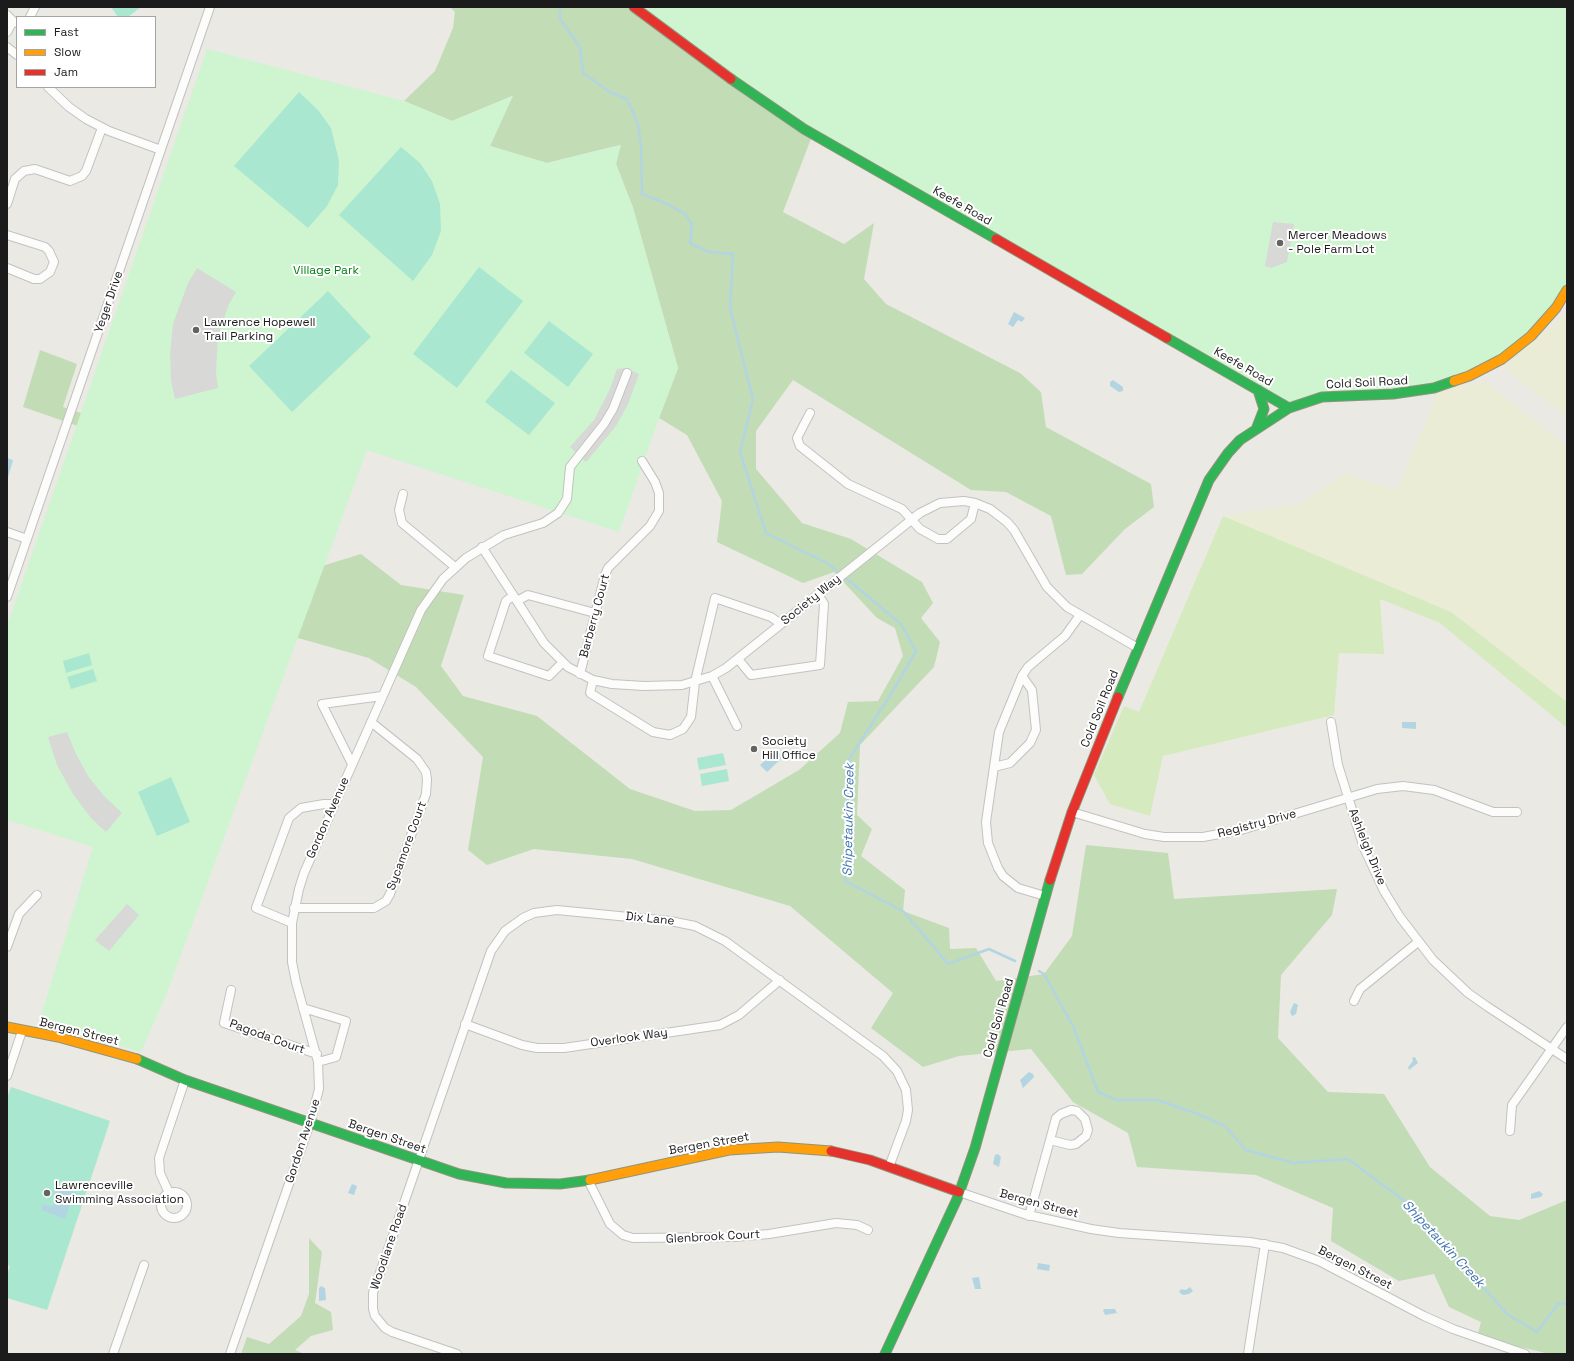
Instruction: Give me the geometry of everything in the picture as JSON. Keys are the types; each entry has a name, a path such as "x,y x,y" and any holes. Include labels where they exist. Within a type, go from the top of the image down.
{"street":[{"path":"30,16 35,7"},
{"name":"Yeger Drive","path":"7,597 210,7"},
{"name":"Keefe Road","path":"634,7 749,92 804,129 1289,408"},
{"path":"7,32 12,20"},
{"path":"7,47 16,53"},
{"path":"49,88 69,107 102,128 161,150"},
{"path":"7,204 15,179 24,171 35,169 70,181 82,176 86,171 102,128"},
{"path":"7,235 45,247 49,251 54,262 50,272 40,279 34,279 7,268"},
{"name":"Cold Soil Road","path":"885,1354 932,1258 959,1192 976,1146 1045,896 1072,812 1138,648 1209,480 1228,453 1256,428 1289,408 1322,397 1412,392 1434,388 1469,376 1502,359 1531,336 1556,308 1567,290"},
{"name":"Gordon Avenue","path":"230,1354 310,1123 319,1089 317,1058 292,962 292,923 294,908 304,873 421,610 432,594 455,567 482,547 504,535 543,523 558,513 567,499 570,467 604,424 613,409 627,373"},
{"path":"1256,428 1261,421 1264,409 1258,390"},
{"path":"810,413 797,438 800,446 848,484 902,509 920,529 942,540 947,539 971,519 975,503"},
{"name":"Barberry Court","path":"580,674 604,575 608,568 650,526 659,511 659,493 655,482 642,461"},
{"path":"403,494 399,510 402,523 455,567"},
{"name":"Society Way","path":"482,547 544,643 562,663 593,680 612,684 644,686 682,685 712,676 738,659 911,519 940,503 952,501 975,503 990,509 1008,522 1047,587 1067,607 1138,648"},
{"path":"7,532 27,539"},
{"path":"738,659 751,675 820,665 824,604 818,594"},
{"path":"562,663 549,676 488,656 506,601 528,595 595,613"},
{"path":"593,680 590,693 653,732 664,736 678,733 688,724 691,718 695,682 715,598 771,617 781,624"},
{"path":"1045,896 1026,891 1009,882 998,868 990,849 986,834 986,822 999,732 1022,676 1028,667 1065,636 1080,615"},
{"path":"712,676 737,726"},
{"path":"994,767 1010,763 1030,743 1036,730 1032,690 1022,676"},
{"path":"352,764 322,704 382,696"},
{"name":"Sycamore Court","path":"294,908 374,908 386,901 390,894 426,794 427,780 424,768 417,759 371,722"},
{"name":"Ashleigh Drive","path":"1331,722 1338,765 1348,798 1374,870 1400,917 1433,960 1468,993 1567,1059"},
{"name":"Registry Drive","path":"1072,812 1145,834 1164,837 1203,837 1241,830 1390,787 1418,787 1448,794 1493,812 1517,812"},
{"path":"292,923 256,908 289,818 301,808 324,804 334,804"},
{"path":"7,947 19,914 37,895"},
{"name":"Dix Lane","path":"418,1160 491,950 505,931 523,918 547,911 670,921 695,926 725,940 883,1056 897,1071 906,1090 908,1110 906,1121 889,1167"},
{"path":"1354,1001 1360,989 1418,942"},
{"name":"Overlook Way","path":"465,1024 522,1045 553,1049 571,1047 720,1025 739,1016 780,980"},
{"name":"Pagoda Court","path":"232,990 224,1023 317,1058"},
{"path":"303,1008 346,1020 336,1057 317,1058"},
{"name":"Bergen Street","path":"7,1027 58,1037 124,1055 148,1063 185,1080 459,1174 506,1183 560,1184 588,1180 729,1150 756,1147 800,1147 827,1150 856,1156 1029,1216 1062,1224 1119,1233 1265,1244 1300,1253 1424,1316 1453,1329 1525,1354"},
{"path":"1510,1131 1512,1105 1567,1027"},
{"path":"7,1076 22,1031"},
{"path":"169,1193 160,1173 159,1158 185,1080"},
{"path":"1029,1216 1054,1124 1060,1114 1071,1110 1082,1114 1088,1130 1082,1141 1070,1145 1050,1140"},
{"name":"Woodlane Road","path":"418,1160 373,1293 373,1308 380,1322 392,1332 456,1354"},
{"name":"Glenbrook Court","path":"588,1180 610,1224 624,1235 633,1238 734,1237 769,1234 836,1223 856,1226 868,1230"},
{"path":"1248,1354 1265,1244"},
{"path":"113,1354 144,1265"}],"green space":[{"path":"111,7 141,7 129,16 117,16"},
{"path":"450,7 842,7 812,136 783,212 844,244 874,223 864,279 886,304 1020,373 1041,392 1046,427 1151,484 1154,507 1125,529 1082,574 1066,575 1051,516 1006,492 971,490 793,380 756,431 756,469 802,523 851,539 922,582 933,603 921,618 940,642 934,667 860,745 857,815 872,829 861,856 905,890 903,911 949,928 950,949 976,948 996,981 1044,974 1072,936 1086,845 1168,853 1174,899 1337,889 1332,915 1281,975 1278,1038 1328,1092 1384,1094 1430,1167 1490,1216 1519,1220 1567,1200 1567,1354 1550,1354 1477,1337 1481,1322 1449,1307 1434,1274 1399,1281 1331,1241 1333,1208 1256,1175 1137,1167 1128,1133 1073,1102 1031,1049 959,1056 923,1067 871,1028 893,993 790,906 632,859 534,849 487,865 468,850 483,757 416,687 369,658 298,638 78,426 23,407 40,350 77,364 63,407 81,413 93,412 322,566 361,554 401,585 464,595 441,666 463,696 537,716 630,789 695,811 731,810 799,770 840,733 848,702 878,701 903,656 895,628 877,618 834,572 803,583 717,542 722,501 687,435 659,418 678,368 633,208 616,164 620,145 547,163 490,146 512,96 452,121 404,101 435,71 453,28 455,12"},
{"path":"636,7 1567,7 1567,290 1531,336 1452,383 1355,394 1289,408 810,129"},
{"name":"Village Park","path":"207,49 404,101 452,121 513,96 490,146 547,163 621,145 616,164 633,208 678,368 619,532 367,450 165,998 141,1052 39,1022 93,847 7,820 7,626"},
{"path":"299,92 318,110 331,128 339,161 338,185 327,206 308,228 234,166"},
{"path":"401,147 420,163 432,181 440,204 441,231 432,255 413,281 339,215"},
{"path":"479,267 523,301 457,388 413,354"},
{"path":"328,291 371,337 292,412 249,366"},
{"path":"1567,310 1567,417 1503,367 1562,317"},
{"path":"549,321 593,354 568,387 524,353"},
{"path":"511,370 555,403 529,435 485,402"},
{"path":"1485,381 1567,446 1567,702 1451,612 1223,516 1300,504 1345,474 1397,490 1438,392"},
{"path":"1223,516 1451,612 1567,702 1567,728 1440,623 1380,599 1384,654 1339,653 1334,715 1163,756 1150,816 1110,804 1094,775 1124,706 1139,712"},
{"path":"89,653 92,665 66,673 63,661"},
{"path":"93,669 97,681 71,689 67,677"},
{"path":"723,753 726,765 699,770 697,758"},
{"path":"727,769 729,781 702,786 700,774"},
{"path":"171,777 190,822 157,836 138,792"},
{"name":"Lawrenceville Swimming Association","path":"11,1087 110,1121 47,1310 7,1298 7,1275 10,1266 7,1265 7,1098"},
{"path":"309,1238 322,1252 315,1303 331,1312 333,1330 311,1336 295,1350 304,1354 241,1354 247,1337 269,1344 301,1316 309,1294"}],"shaded area":[{"name":"Mercer Meadows - Pole Farm Lot","path":"1273,222 1294,224 1287,262 1271,268 1265,266"},
{"name":"Lawrence Hopewell Trail Parking","path":"197,268 236,292 229,304 218,336 216,372 218,388 175,399 171,381 170,354 173,324 188,283"},
{"path":"625,368 639,374 628,404 616,426 586,462 570,447 594,420 610,389 617,369"},
{"path":"67,732 76,754 88,776 104,796 122,813 106,832 91,818 73,794 57,765 48,737"},
{"path":"127,904 139,915 109,951 95,940"}],"water":[{"path":"1014,312 1025,318 1022,322 1018,320 1013,327 1008,324"},
{"path":"1113,380 1123,387 1123,391 1119,392 1110,386 1110,382"},
{"path":"7,458 13,460 7,481"},
{"path":"1402,722 1416,722 1416,729 1402,728"},
{"path":"775,751 780,753 782,758 767,772 760,765"},
{"path":"1294,1003 1298,1005 1296,1014 1292,1016 1290,1012"},
{"path":"1415,1057 1418,1063 1409,1070 1408,1067 1413,1061 1412,1058"},
{"path":"1029,1072 1033,1074 1034,1077 1023,1088 1020,1080"},
{"path":"998,1154 1001,1157 999,1167 993,1164 995,1155"},
{"path":"352,1184 357,1186 354,1195 348,1193"},
{"path":"60,1187 77,1193 76,1198 72,1197 65,1219 41,1210 43,1204 53,1207"},
{"path":"1539,1191 1543,1194 1541,1197 1531,1199 1531,1194"},
{"path":"1038,1263 1050,1265 1049,1271 1037,1269"},
{"path":"979,1277 981,1289 975,1289 972,1278"},
{"path":"321,1286 325,1288 326,1300 319,1301 319,1288"},
{"path":"1190,1287 1193,1291 1189,1294 1183,1295 1179,1292 1181,1289 1186,1290"},
{"path":"1115,1309 1117,1313 1105,1315 1103,1310"}],"waterway":[{"name":"Shipetaukin Creek","path":"560,7 560,19 580,47 583,73 610,92 627,99 638,124 641,146 642,194 669,205 685,214 692,225 690,243 709,252 733,254 730,308 753,399 740,452 766,533 829,564 837,571"},
{"name":"Shipetaukin Creek","path":"847,579 901,624 916,651 891,694 849,759 845,881 903,911 948,964 989,949 1015,961"},
{"name":"Shipetaukin Creek","path":"1039,971 1044,974 1073,1026 1098,1092 1116,1100 1157,1100 1198,1114 1225,1126 1246,1150 1294,1163 1348,1159 1410,1205 1507,1314 1537,1332 1558,1304 1567,1303"}],"traffic: fast":[{"path":"731,79 804,129 996,239"},
{"path":"1167,338 1289,408"},
{"path":"1118,697 1209,480 1228,453 1240,440 1289,408 1322,397 1393,394 1434,388 1454,381"},
{"path":"1257,427 1264,409 1258,390"},
{"path":"885,1354 957,1199 975,1148 1050,880"},
{"path":"137,1059 185,1080 459,1174 506,1183 560,1184 590,1180"}],"traffic: slow":[{"path":"1454,381 1469,376 1502,359 1531,336 1556,308 1567,290"},
{"path":"7,1027 58,1037 137,1059"},
{"path":"590,1180 729,1150 778,1147 831,1151"}],"traffic: jam":[{"path":"634,7 731,79"},
{"path":"996,239 1167,338"},
{"path":"1050,880 1072,812 1118,697"},
{"path":"831,1151 870,1160 959,1192"}],"place":[{"name":"Mercer Meadows - Pole Farm Lot","path":"1280,243"},
{"name":"Lawrence Hopewell Trail Parking","path":"196,330"},
{"name":"Society Hill Office","path":"754,749"},
{"name":"Lawrenceville Swimming Association","path":"47,1193"}]}
